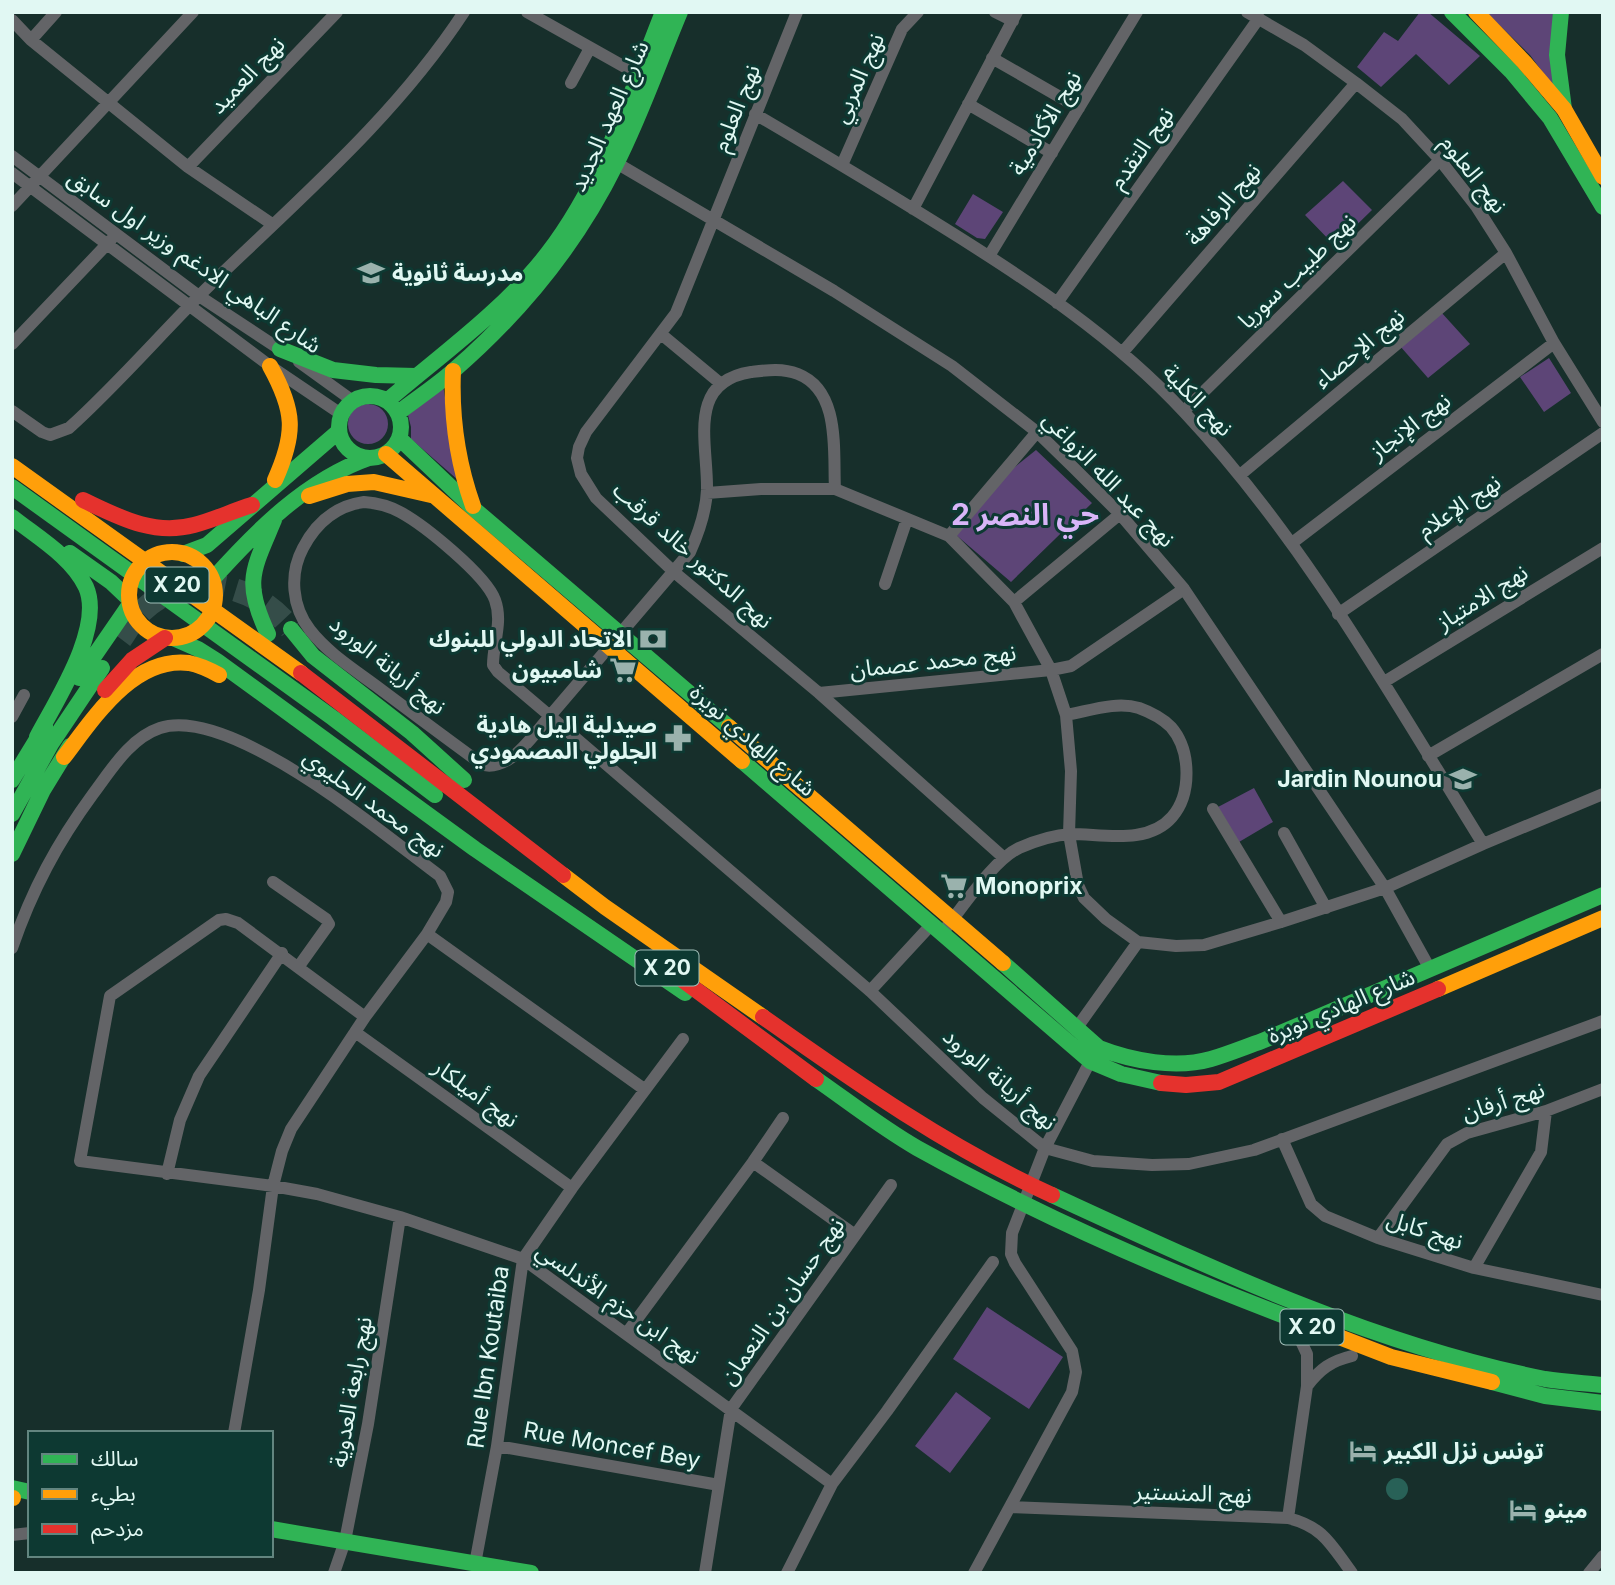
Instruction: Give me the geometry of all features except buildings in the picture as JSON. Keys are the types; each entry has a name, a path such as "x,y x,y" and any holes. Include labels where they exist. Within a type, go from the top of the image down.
{"main road":[{"name":"شارع العهد الجديد","path":"392,407 416,376 507,299 548,253 611,160 663,12"},
{"name":"شارع العهد الجديد","path":"392,407 453,370 518,308 558,260 590,211 680,12"},
{"path":"1561,12 1557,55 1563,109"},
{"path":"1468,15 1524,62 1563,109 1603,177"},
{"path":"1468,15 1550,118 1603,207"},
{"path":"279,349 333,370 416,376"},
{"path":"270,366 289,404 292,425 291,443 271,489"},
{"path":"453,370 453,433 462,476 474,509"},
{"path":"12,854 44,790 100,697 130,660 145,648 169,638 186,636 208,620 213,607 214,587 250,537 334,471 386,454 394,447 401,426 392,407 370,396 353,401 341,414 339,431 342,442 349,450 358,456 369,458"},
{"path":"339,431 207,545 156,555 144,562 130,585 130,602 142,626 153,634 198,649 217,661 475,849 653,972 798,1067"},
{"name":"شارع الهادي نويرة","path":"399,438 615,640 936,930 1094,1055 1117,1055 1155,1062 1208,1060 1262,1041 1603,895"},
{"path":"12,450 142,544 195,559 205,569 214,587 268,634 489,803 718,986"},
{"name":"شارع الهادي نويرة","path":"386,454 954,919 1076,1029 1107,1071 1150,1083 1187,1085 1219,1082 1603,918"},
{"name":"X 20","path":"12,466 342,703 605,907 926,1127 1044,1192 1270,1292 1398,1341 1546,1379 1603,1385"},
{"path":"296,500 347,484 374,482 435,496"},
{"name":"X 20","path":"12,487 333,718 798,1067 915,1147 1014,1198 1157,1264 1391,1357 1545,1396 1603,1404"},
{"path":"83,500 139,524 160,529 187,526 252,505"},
{"path":"12,516 111,582 130,602"},
{"path":"12,516 67,563 88,591 91,604 91,618 85,638 37,737 12,780"},
{"path":"268,634 251,594 252,574 274,520"},
{"path":"37,737 130,602"},
{"path":"291,629 313,656 412,733 489,803"},
{"path":"12,814 51,744 121,639"},
{"path":"64,757 106,704 133,680 149,669 162,664 177,663 188,663 217,674 341,752"},
{"path":"1157,1264 1299,1337 1425,1382"},
{"path":"1496,1400 1603,1404"},
{"path":"273,1530 531,1573"}],"street":[{"path":"31,40 56,12"},
{"path":"12,206 193,12"},
{"name":"نهج العميد","path":"188,167 337,12"},
{"path":"12,411 50,435 69,428 368,131 422,71 464,12"},
{"path":"527,12 639,75"},
{"name":"نهج العلوم","path":"715,220 797,12"},
{"name":"نهج المربي","path":"842,165 902,29 918,12"},
{"path":"913,209 1015,17 995,12"},
{"name":"نهج الأكادمية","path":"989,256 1137,12"},
{"name":"نهج العلوم","path":"1253,15 1304,45 1356,83 1402,119 1440,160 1476,206 1506,253 1554,342 1603,422"},
{"name":"نهج التقدم","path":"1057,303 1253,15"},
{"path":"12,20 31,40 188,167 272,224"},
{"path":"571,83 590,48"},
{"path":"992,58 1079,108"},
{"name":"نهج الرفاهة","path":"1122,353 1356,83"},
{"path":"968,104 1052,153"},
{"name":"نهج الكلية","path":"755,114 989,256 1057,303 1122,353 1184,411 1240,475 1292,543 1384,682 1483,844"},
{"name":"شارع الباهي الادغم وزير اول سابق","path":"12,156 199,296 353,401"},
{"name":"نهج عبد الله الزواغي","path":"611,160 715,220 952,366 1037,432 1120,514 1184,589 1385,888 1430,969"},
{"name":"نهج طبيب سوريا","path":"1184,411 1440,160"},
{"name":"شارع الباهي الادغم وزير اول سابق","path":"12,173 270,366 341,414"},
{"name":"نهج الدكتور خالد قرقب","path":"715,220 676,313 586,432 577,458 581,474 596,498 674,572 819,693 1003,857"},
{"path":"12,344 116,235"},
{"name":"نهج الإحصاء","path":"1240,475 1506,253"},
{"path":"661,334 720,383"},
{"name":"نهج الإنجاز","path":"1292,543 1554,342"},
{"path":"835,489 832,421 817,388 805,377 784,369 738,374 720,383 710,394 704,412 707,493 761,489 835,489 949,536 1014,602 1051,670 1066,715 1071,771 1069,834 1078,885 1084,898 1106,919 1138,942 1176,946 1204,945 1326,908 1385,888 1603,794"},
{"path":"949,536 1037,432"},
{"name":"نهج الإعلام","path":"1338,614 1603,433"},
{"name":"نهج أريانة الورود","path":"707,493 701,527 690,552 674,572 550,716 522,748 503,764 493,767 484,765 332,653 309,629 294,593 294,575 300,552 322,520 337,510 364,502 375,502 400,512 429,531 473,571 495,600 498,629 493,665 498,672 550,716 870,991 983,1098 1045,1148 1093,1161 1164,1165 1189,1164 1227,1156 1282,1139 1603,1021"},
{"path":"1014,602 1120,514"},
{"path":"885,584 907,519"},
{"name":"نهج الامتياز","path":"1384,682 1603,548"},
{"name":"نهج محمد عصمان","path":"819,693 1071,666 1184,589"},
{"path":"1428,756 1603,654"},
{"path":"12,717 24,695"},
{"path":"870,991 936,930 954,919 1003,857 1046,838 1069,834 1136,836 1156,830 1172,817 1181,802 1186,782 1186,762 1172,728 1156,716 1138,708 1118,705 1066,715"},
{"name":"نهج محمد الحليوي","path":"12,948 42,873 65,832 116,763 140,738 162,727 187,726 221,732 297,772 440,876 448,892 446,902 427,934 365,1017 291,1129 282,1151 273,1186 259,1290 234,1431"},
{"path":"1213,809 1282,922"},
{"path":"1284,833 1326,908"},
{"path":"273,882 326,919 329,924 299,966"},
{"name":"نهج ابن حزم الأندلسي","path":"282,953 238,923 219,920 110,996 80,1161 317,1194 400,1217 523,1259 832,1484"},
{"path":"427,934 643,1089"},
{"path":"1076,1029 1138,942"},
{"path":"167,1174 180,1120 199,1076 282,953 365,1017"},
{"name":"نهج أميلكار","path":"355,1032 572,1188"},
{"name":"Rue Ibn Koutaiba","path":"475,1564 497,1446 523,1259 643,1089 682,1039"},
{"path":"974,1573 1072,1392 1076,1372 1073,1351 1011,1254 1012,1233 1045,1148 1094,1055"},
{"name":"نهج أرفان","path":"1378,1238 1447,1144 1468,1133 1546,1111 1603,1089"},
{"path":"1474,1268 1541,1153 1546,1111"},
{"path":"626,1334 783,1118"},
{"name":"نهج كابل","path":"1282,1139 1311,1204 1318,1210 1378,1238 1474,1268 1603,1295"},
{"path":"753,1162 855,1235"},
{"name":"نهج حسان بن النعمان","path":"705,1573 731,1409 891,1185"},
{"name":"نهج رابعة العدوية","path":"334,1573 345,1541 368,1424 400,1217"},
{"path":"787,1573 832,1484 993,1262"},
{"path":"1288,1518 1307,1387 1307,1354 1299,1337"},
{"path":"1307,1387 1318,1371 1352,1356"},
{"name":"Rue Moncef Bey","path":"497,1446 719,1485"},
{"name":"نهج المنستير","path":"1010,1507 1288,1518 1308,1523 1318,1530 1352,1573"},
{"path":"1589,1573 1603,1556"}],"shaded area":[{"path":"1420,12 1428,12 1480,56 1449,85 1416,54 1381,87 1357,67 1384,32 1398,41"},
{"path":"1486,12 1555,12 1556,90 1530,55"},
{"path":"1343,181 1372,210 1335,246 1305,215"},
{"path":"973,194 1003,212 985,239 977,238 955,224"},
{"path":"1441,312 1470,344 1428,378 1400,346"},
{"path":"1549,358 1571,393 1544,412 1520,377"},
{"path":"443,385 458,480 411,439 408,415"},
{"path":"368,404 376,405 382,410 387,416 387,432 382,438 376,443 368,444 360,443 354,438 349,432 348,424 349,416 354,410 360,405"},
{"path":"1036,450 1092,503 1011,582 956,535 1006,474"},
{"path":"1254,788 1273,822 1239,842 1218,807"},
{"path":"987,1307 1063,1357 1029,1409 953,1359"},
{"path":"956,1392 991,1418 950,1473 915,1446"},
{"path":"1397,1478 1407,1485 1408,1489 1401,1499 1397,1500 1387,1493 1386,1489 1393,1479"}],"tunnel":[{"path":"121,639 137,616 158,599 177,590 198,586 218,586 239,591 276,613 291,629"}],"traffic: fast":[{"path":"387,401 451,349 512,294 548,253 585,197 600,167 663,12"},
{"path":"398,413 478,349 524,301 584,222 642,108 680,12"},
{"path":"1452,12 1511,71 1550,118 1603,207"},
{"path":"1561,12 1557,55 1564,109"},
{"path":"280,349 333,370 416,376"},
{"path":"370,396 392,405 401,427 392,449 370,458 348,449 339,427 348,405 370,396"},
{"path":"183,554 207,545 339,431"},
{"path":"399,438 474,509 729,727"},
{"path":"212,580 246,543 303,493 324,479 369,458"},
{"path":"12,487 333,718 435,795"},
{"path":"12,517 72,566 86,587 90,604 89,623 75,664 37,737"},
{"path":"268,634 255,601 253,588 256,564 274,520"},
{"path":"70,553 111,582 129,599"},
{"path":"79,678 130,604"},
{"path":"291,629 313,656 412,733 464,780"},
{"path":"173,638 217,661 475,849 685,993"},
{"path":"12,814 51,744 102,668"},
{"path":"12,780 45,726"},
{"path":"12,854 43,790 70,746"},
{"path":"742,761 1090,1061 1121,1074 1161,1083"},
{"path":"1003,963 1099,1048 1154,1062 1197,1062 1262,1041 1603,895"},
{"path":"816,1079 904,1140 1008,1196 1148,1261 1290,1318"},
{"path":"1052,1195 1172,1250 1355,1325 1481,1364 1545,1379 1603,1385"},
{"path":"1492,1382 1545,1396 1603,1403"},
{"path":"12,1488 28,1492"},
{"path":"273,1529 531,1573"}],"traffic: slow":[{"path":"1476,12 1564,109 1603,177"},
{"path":"270,366 284,396 290,422 287,449 275,480"},
{"path":"453,371 456,439 473,506"},
{"path":"386,454 742,761"},
{"path":"12,466 301,673"},
{"path":"309,496 347,484 374,482 431,495"},
{"path":"172,552 188,556 202,565 211,579 215,595 211,611 202,625 188,634 172,638 156,634 142,625 133,611 129,595 133,579 142,565 156,556 172,552"},
{"path":"64,757 116,693 150,669 169,663 189,663 219,675"},
{"path":"729,727 1003,963"},
{"path":"563,875 763,1017"},
{"path":"1438,989 1603,918"},
{"path":"1290,1318 1391,1357 1492,1382"}],"traffic: jam":[{"path":"83,500 137,523 164,528 194,525 252,505"},
{"path":"105,690 132,660 165,638"},
{"path":"301,673 563,875"},
{"path":"676,975 816,1079"},
{"path":"1161,1083 1186,1085 1219,1082 1438,989"},
{"path":"763,1017 940,1135 1052,1195"}],"place":[{"name":"مدرسة ثانوية","path":"371,273"},
{"name":"الاتحاد الدولي للبنوك","path":"653,639"},
{"name":"شامبيون","path":"623,670"},
{"name":"صيدلية اليل هادية الجلولي المصمودي","path":"678,738"},
{"name":"Jardin Nounou","path":"1463,779"},
{"name":"Monoprix","path":"954,886"},
{"name":"تونس نزل الكبير","path":"1363,1451"},
{"name":"مينو","path":"1523,1510"}],"district":[{"name":"حي النصر 2","path":"1025,515"}]}
